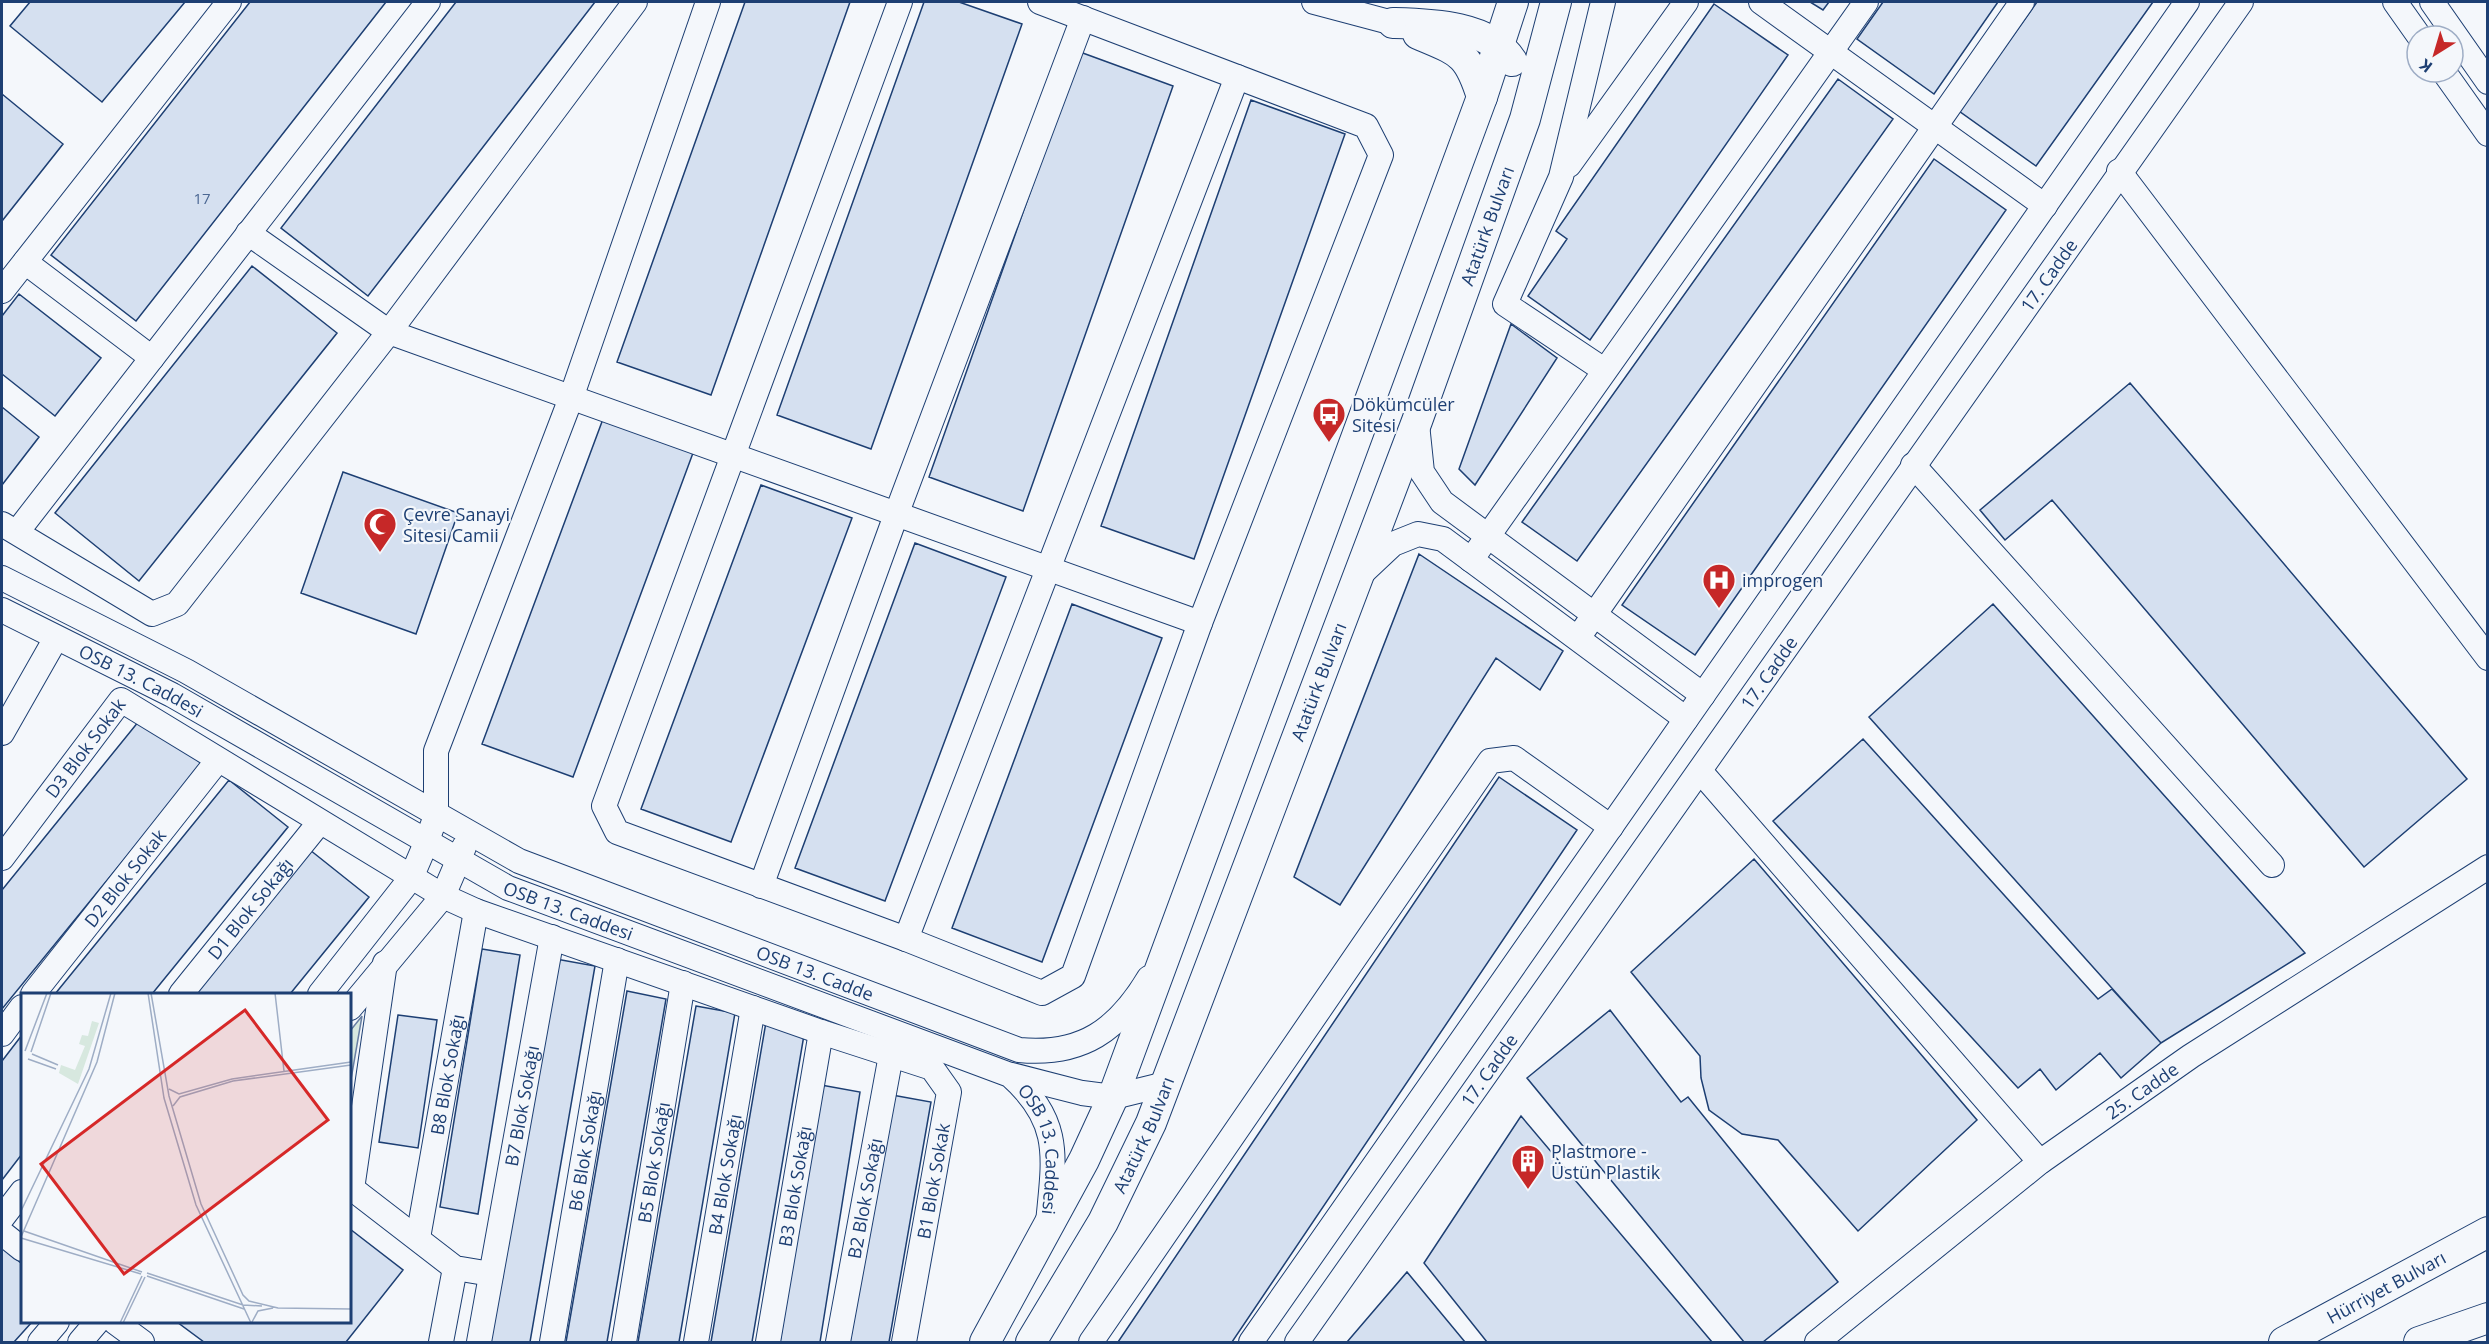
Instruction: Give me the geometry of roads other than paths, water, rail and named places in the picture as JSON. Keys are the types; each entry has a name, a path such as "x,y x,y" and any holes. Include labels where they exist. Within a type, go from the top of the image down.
{"main road":[{"path":"985,1342 1047,1231 1084,1160 1113,1097 1482,97 1513,2"},
{"name":"Atatürk Bulvarı","path":"1031,1342 1103,1222 1146,1136 1417,421 1525,119 1556,2"},
{"path":"1393,23 1432,24 1475,34 1500,47 1518,70 1525,119"},
{"path":"1393,23 1464,56 1474,73 1482,97"},
{"name":"Hürriyet Bulvarı","path":"2284,1342 2487,1232"},
{"path":"2419,1342 2487,1318"}],"street":[{"path":"2,291 230,2"},
{"path":"428,2 152,358 9,528 152,614 177,604 388,332 635,2"},
{"path":"321,993 411,878 426,843 436,816 436,751 571,398 708,2"},
{"path":"900,2 731,455 604,806 618,832 906,939 1042,993 1073,976 1200,623 1381,155 1366,126 1040,2"},
{"path":"1314,2 1393,23"},
{"path":"1603,2 1561,177 1505,304 1604,370"},
{"path":"1561,177 1686,2"},
{"path":"1761,2 2045,206"},
{"path":"1471,560 1866,2"},
{"path":"1578,638 2022,2"},
{"path":"1251,1342 2187,2"},
{"name":"17. Cadde","path":"1297,1342 2119,171 2241,2"},
{"path":"2395,2 2411,24"},
{"path":"2432,2 2487,82"},
{"path":"761,886 896,515 1083,18"},
{"path":"906,939 1237,77"},
{"path":"2452,84 2487,134"},
{"path":"2119,171 2487,658"},
{"path":"248,233 388,332 1200,623"},
{"path":"24,262 152,358"},
{"path":"1417,421 1422,472 1442,502 1703,695"},
{"path":"1913,465 2272,865"},
{"path":"1360,575 1393,544 1418,534 1443,539 1686,718"},
{"name":"OSB 13. Caddesi","path":"2,578 186,671 436,816"},
{"name":"OSB 13. Caddesi","path":"2,610 172,695 426,843 508,888 1010,1075 1029,1092 1043,1112 1051,1139 1053,1170 1047,1231"},
{"path":"2,733 56,638"},
{"name":"D3 Blok Sokak","path":"2,858 121,700 218,760"},
{"path":"1091,1342 1490,761 1514,758 1611,827"},
{"name":"B1 Blok Sokak","path":"218,760 411,878 476,911 821,1032 932,1068 949,1092 904,1342"},
{"name":"D2 Blok Sokak","path":"34,993 218,760"},
{"path":"1700,771 2040,1162"},
{"name":"OSB 13. Cadde","path":"436,816 519,861 1019,1050 1044,1052 1066,1049 1101,1034 1137,997 1166,950"},
{"name":"D1 Blok Sokağı","path":"182,993 319,823"},
{"path":"351,1007 443,896 468,834"},
{"name":"25. Cadde","path":"1817,1342 2040,1162 2191,1056 2487,867"},
{"name":"B8 Blok Sokağı","path":"418,1239 476,911"},
{"name":"B7 Blok Sokağı","path":"479,1342 552,937"},
{"name":"B6 Blok Sokağı","path":"552,1342 617,960"},
{"path":"385,963 351,1188 455,1268 491,1274"},
{"name":"B5 Blok Sokağı","path":"624,1342 683,983"},
{"path":"2,1034 21,1008"},
{"name":"B4 Blok Sokağı","path":"696,1342 753,1008"},
{"name":"B3 Blok Sokağı","path":"768,1342 821,1032"},
{"name":"B2 Blok Sokağı","path":"838,1342 891,1055"},
{"path":"1010,1075 1082,1093 1113,1097 1166,1084"},
{"path":"2,1218 21,1193"},
{"path":"2,1233 21,1248"},
{"path":"441,1342 455,1268"},
{"path":"40,1342 56,1323"},
{"path":"80,1342 96,1323"},
{"path":"116,1323 142,1342"}],"place":[{"name":"Dökümcüler Sitesi","path":"1329,443"},
{"name":"Çevre Sanayi Sitesi Camii","path":"380,553"},
{"name":"improgen","path":"1719,609"},
{"name":"Plastmore - Üstün Plastik","path":"1528,1190"}]}
